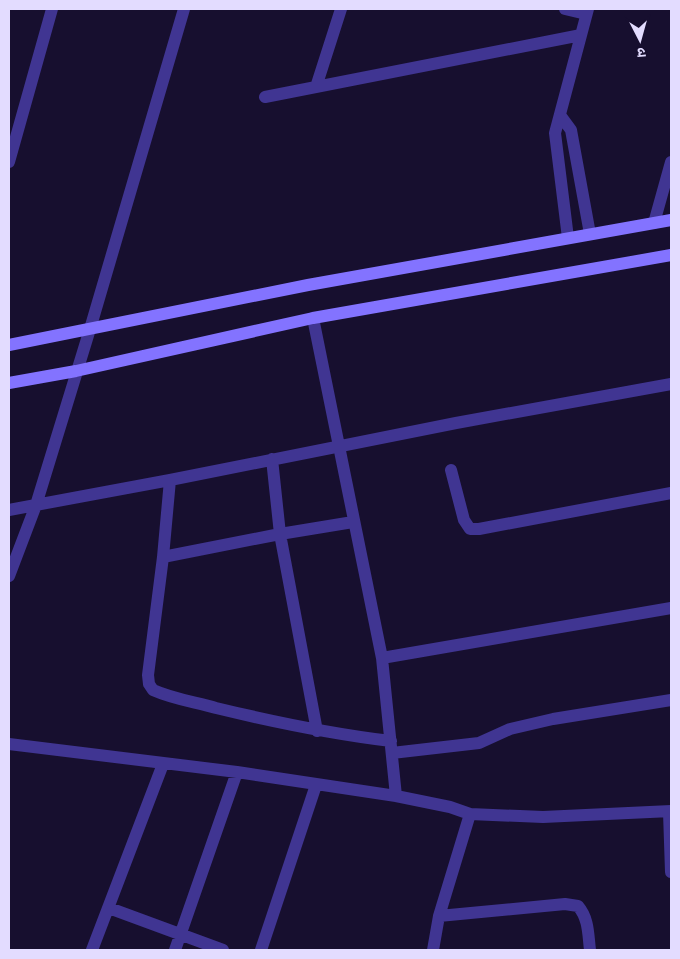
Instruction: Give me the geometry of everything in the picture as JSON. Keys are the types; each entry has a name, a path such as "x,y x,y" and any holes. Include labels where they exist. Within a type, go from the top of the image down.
{"main road":[{"path":"9,345 308,286 671,220"},
{"path":"9,383 76,371 313,318 671,255"}],"street":[{"path":"9,162 52,9"},
{"path":"9,576 36,504 90,329 184,9"},
{"path":"316,87 341,9"},
{"path":"566,9 587,12 556,133 568,238"},
{"path":"265,97 581,35"},
{"path":"560,115 571,130 590,234"},
{"path":"654,223 671,162"},
{"path":"313,318 382,658 396,796"},
{"path":"9,510 671,384"},
{"path":"272,459 280,534 317,730"},
{"path":"451,470 464,520 470,529 479,530 671,493"},
{"path":"170,480 163,557 148,675 149,684 153,690 247,716 391,747 479,743 498,733 553,719 671,700"},
{"path":"163,557 353,522"},
{"path":"382,658 671,608"},
{"path":"9,744 236,772 396,796 450,807 470,814 543,817 670,811 671,872"},
{"path":"92,950 163,764"},
{"path":"175,950 236,772"},
{"path":"261,950 316,785"},
{"path":"433,950 439,916 470,814"},
{"path":"439,916 565,904 578,906 584,914 588,925 590,950"},
{"path":"108,908 223,950"}]}
